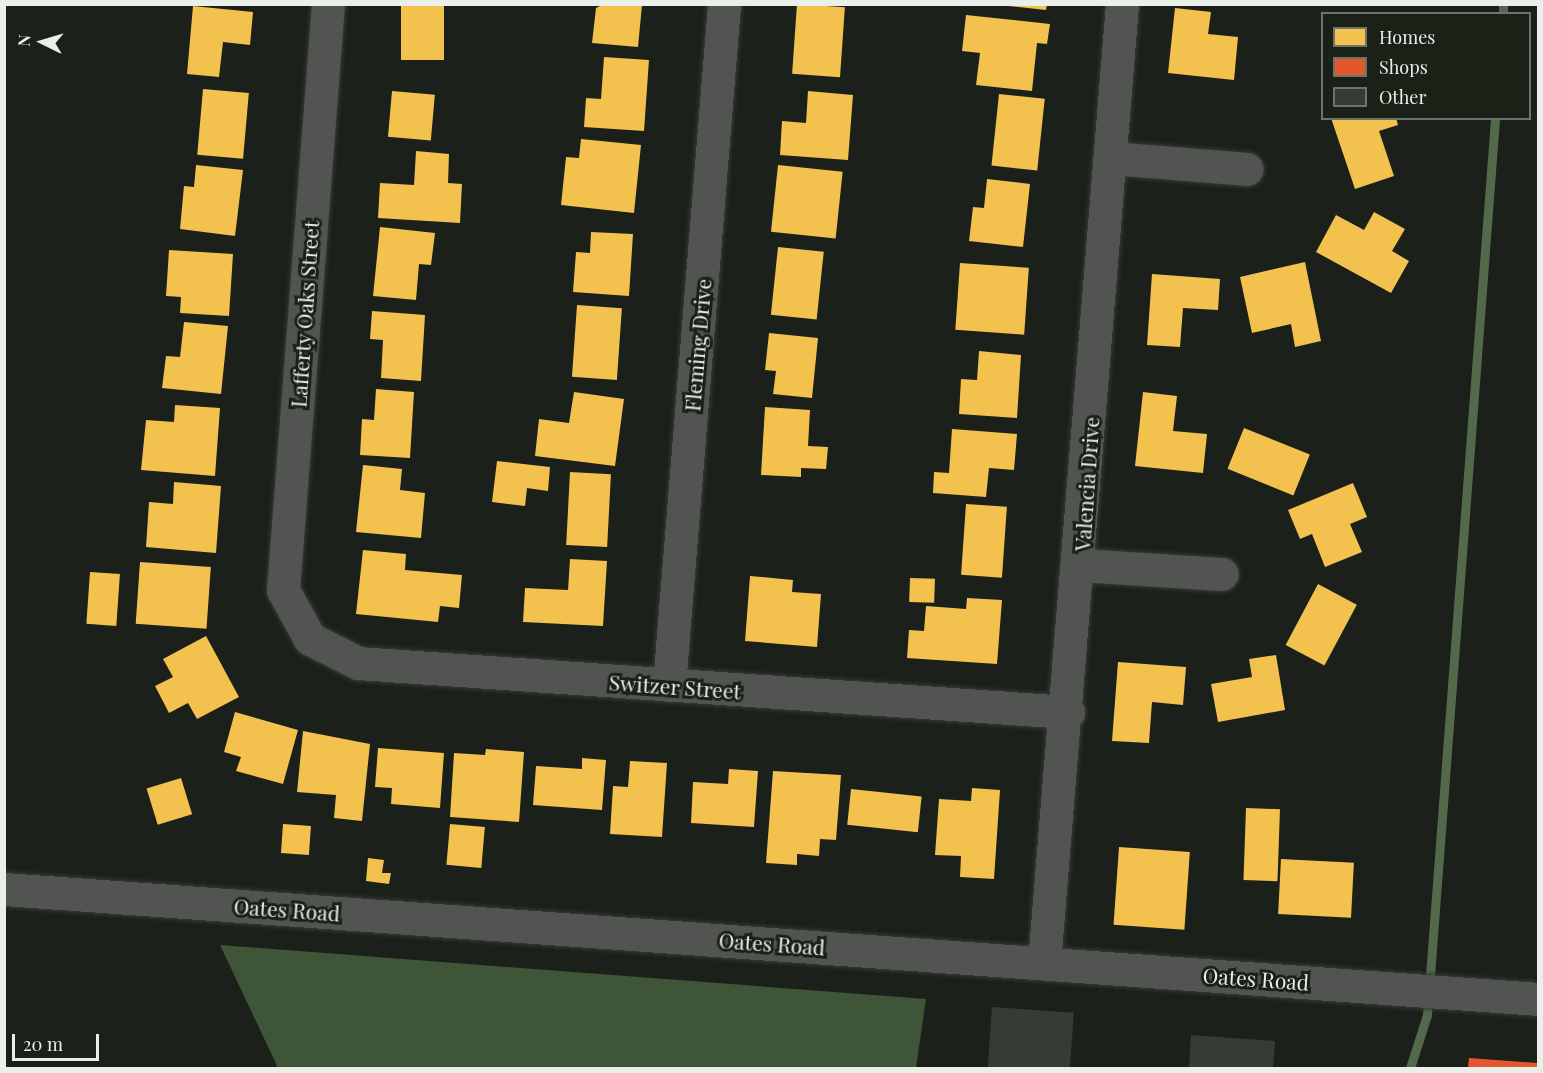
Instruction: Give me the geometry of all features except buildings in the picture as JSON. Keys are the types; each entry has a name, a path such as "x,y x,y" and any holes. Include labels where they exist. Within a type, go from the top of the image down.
{"street":[{"name":"Lafferty Oaks Street","path":"299,620 283,590 328,4"},
{"name":"Fleming Drive","path":"669,685 724,4"},
{"name":"Valencia Drive","path":"1044,963 1080,565 1122,4"},
{"path":"1110,158 1247,170"},
{"path":"1080,565 1222,574"},
{"name":"Switzer Street","path":"299,620 310,639 358,663 1068,712"},
{"name":"Oates Road","path":"4,889 1539,999"}],"green space":[{"path":"220,945 926,999 916,1068 278,1068"}],"waterway":[{"path":"1503,4 1503,12"},
{"path":"1410,1068 1427,1015 1495,120"}]}
